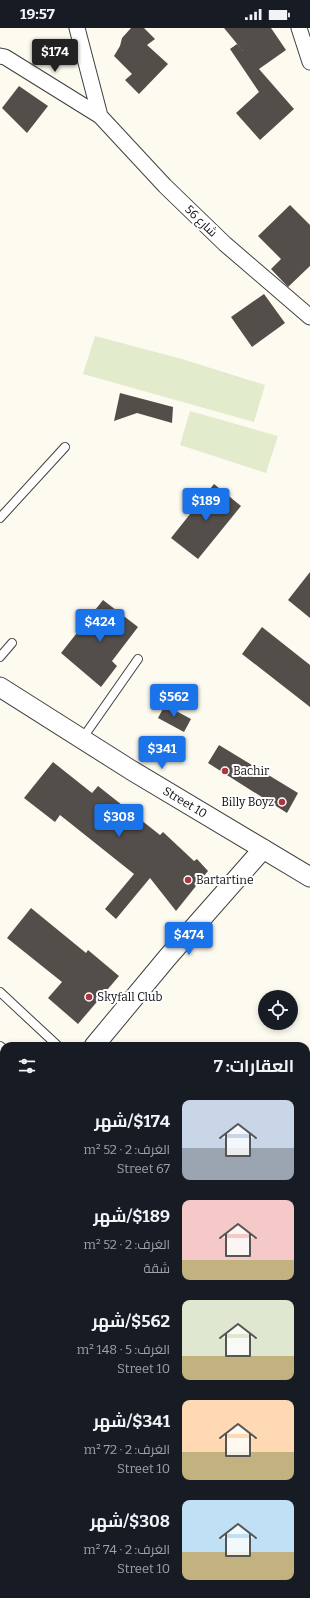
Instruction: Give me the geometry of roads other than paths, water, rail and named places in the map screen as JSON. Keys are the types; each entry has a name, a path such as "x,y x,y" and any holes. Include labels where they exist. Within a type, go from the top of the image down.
{"street":[{"path":"77,28 100,116"},
{"path":"299,28 310,62"},
{"path":"0,56 5,57 100,116"},
{"name":"شارع 56","path":"100,116 165,186 225,244 310,317"},
{"name":"Street 10","path":"0,687 82,739 310,877"},
{"path":"97,1042 167,958 263,849"}],"lane":[{"path":"0,518 65,447"},
{"path":"0,657 12,643"},
{"path":"82,739 138,659"},
{"path":"0,992 54,1042"}],"place":[{"name":"Bachir","path":"225,771"},
{"name":"Billy Boyz","path":"282,802"},
{"name":"Bartartine","path":"188,880"},
{"name":"Skyfall Club","path":"89,997"}]}
